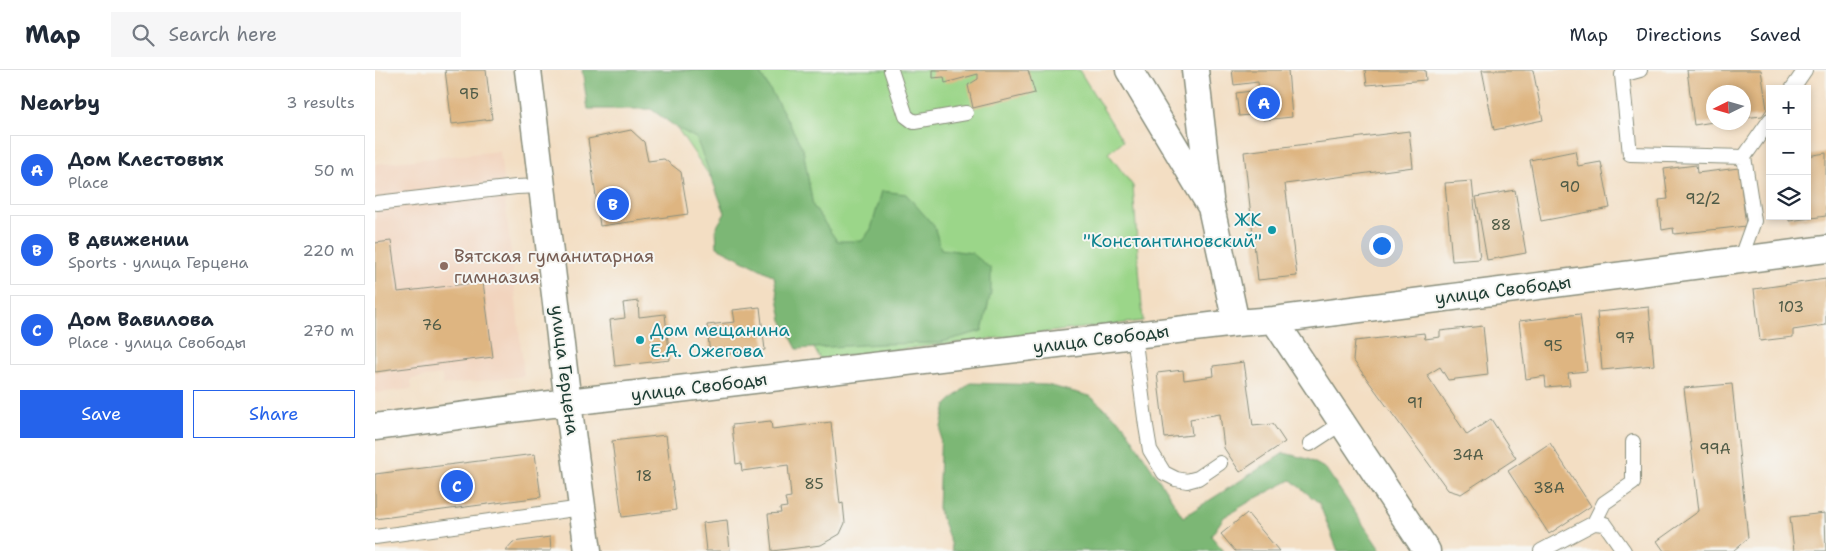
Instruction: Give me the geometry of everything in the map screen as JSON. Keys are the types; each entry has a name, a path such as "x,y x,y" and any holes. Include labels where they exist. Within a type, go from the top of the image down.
{"street":[{"name":"улица Герцена","path":"528,70 568,403 588,551"},
{"path":"1129,70 1211,207"},
{"path":"1195,70 1211,207 1236,323"},
{"name":"улица Свободы","path":"375,427 1134,335 1274,320 1826,249"},
{"path":"1274,320 1427,551"}],"lane":[{"path":"891,70 906,116 915,122 966,113"},
{"path":"1640,70 1622,74 1630,154 1744,157"},
{"path":"1795,85 1805,70"},
{"path":"1740,260 1754,221 1744,157 1766,126"},
{"path":"377,203 516,187 543,186"},
{"path":"1134,335 1145,426 1150,450 1164,472 1176,479 1187,481 1198,478 1219,463"},
{"path":"1310,444 1342,423"},
{"path":"1594,523 1604,503 1633,483 1633,442"},
{"path":"375,537 582,508"},
{"path":"1541,551 1594,523 1605,524 1624,551"}],"shaded area":[{"name":"Вятская гуманитарная гимназия","path":"500,151 524,376 443,385 442,375 411,379 412,389 375,393 375,164"}],"green space":[{"path":"582,70 758,70 803,149 813,206 837,241 862,241 871,229 882,191 906,194 934,226 941,249 972,253 991,269 991,292 982,331 938,343 797,349 782,320 774,276 717,247 716,228 725,213 696,138 677,128 651,109 588,109"},
{"path":"649,70 1079,70 1123,141 1108,153 1133,186 1143,321 820,359 760,250 654,94"},
{"path":"970,383 1047,385 1090,396 1123,424 1183,517 1284,453 1308,459 1326,469 1381,551 1338,551 1319,503 1291,480 1224,517 1211,536 1224,551 952,551 951,543 938,508 941,427 946,405"}],"building":[{"path":"445,70 486,70 492,119 452,124"},
{"path":"932,70 1028,70 1035,93 973,108 968,85 978,79 978,74 945,83 944,77 932,78"},
{"path":"1232,70 1288,70 1292,117 1263,120 1262,114 1239,116 1236,93 1259,90 1258,82 1234,85"},
{"path":"1365,70 1425,70 1426,80 1367,85"},
{"path":"1482,70 1533,70 1543,120 1494,130"},
{"path":"1687,70 1761,70 1766,102 1766,110 1762,116 1751,117 1751,85 1706,85 1706,123 1694,125"},
{"path":"631,130 644,142 648,161 664,159 681,172 688,214 600,226 588,139"},
{"name":"ЖК \"Константиновский\"","path":"1409,131 1413,167 1285,184 1297,276 1258,280 1244,152"},
{"path":"1575,151 1578,166 1601,162 1610,208 1541,221 1530,160"},
{"path":"1826,153 1826,216 1811,218 1811,175 1811,155"},
{"path":"1696,165 1697,173 1739,168 1746,226 1674,234 1673,228 1662,230 1659,200 1668,199 1664,169"},
{"path":"1472,181 1480,259 1452,261 1445,183"},
{"path":"1515,190 1526,253 1487,260 1476,197"},
{"path":"391,241 398,292 483,282 493,357 375,372 375,243"},
{"path":"1826,279 1826,325 1793,330 1793,337 1760,341 1754,289"},
{"name":"Дом мещанина Е.А. Ожегова","path":"638,301 639,317 665,314 670,360 615,366 610,320 625,318 623,303"},
{"path":"760,307 765,350 710,356 707,325 735,322 733,310"},
{"path":"1649,307 1654,365 1602,370 1597,312"},
{"path":"1580,314 1587,371 1568,373 1570,385 1546,387 1545,376 1526,379 1519,321"},
{"path":"1483,326 1488,375 1448,380 1440,367 1427,375 1467,435 1491,419 1516,458 1461,494 1448,490 1353,360 1355,341 1424,333 1425,339 1440,337 1440,331"},
{"path":"1244,362 1253,426 1273,424 1285,442 1240,472 1224,448 1220,414 1190,419 1192,435 1165,438 1157,373 1183,370 1184,380 1214,376 1213,366"},
{"path":"1732,384 1748,538 1733,551 1664,551 1657,541 1699,511 1684,388"},
{"path":"771,421 772,429 831,422 840,504 843,503 845,523 840,534 821,545 772,551 768,514 781,513 780,508 787,507 785,498 791,497 788,465 742,471 741,463 736,464 732,425"},
{"path":"666,435 676,510 622,517 612,441"},
{"path":"1550,443 1591,506 1549,534 1508,471"},
{"path":"535,454 541,497 375,519 375,474"},
{"path":"1247,513 1279,551 1235,551 1221,534"},
{"path":"1825,513 1826,551 1794,551 1790,517"},
{"path":"727,520 730,551 706,551 703,523"},
{"path":"550,537 551,551 505,551 513,542"}],"place":[{"name":"Дом Клестовых","path":"1264,103"},
{"name":"В движении","path":"613,204"},
{"name":"ЖК \"Константиновский\"","path":"1272,230"},
{"name":"Вятская гуманитарная гимназия","path":"444,266"},
{"name":"Дом мещанина Е.А. Ожегова","path":"640,340"},
{"name":"Дом Вавилова","path":"457,486"}]}
